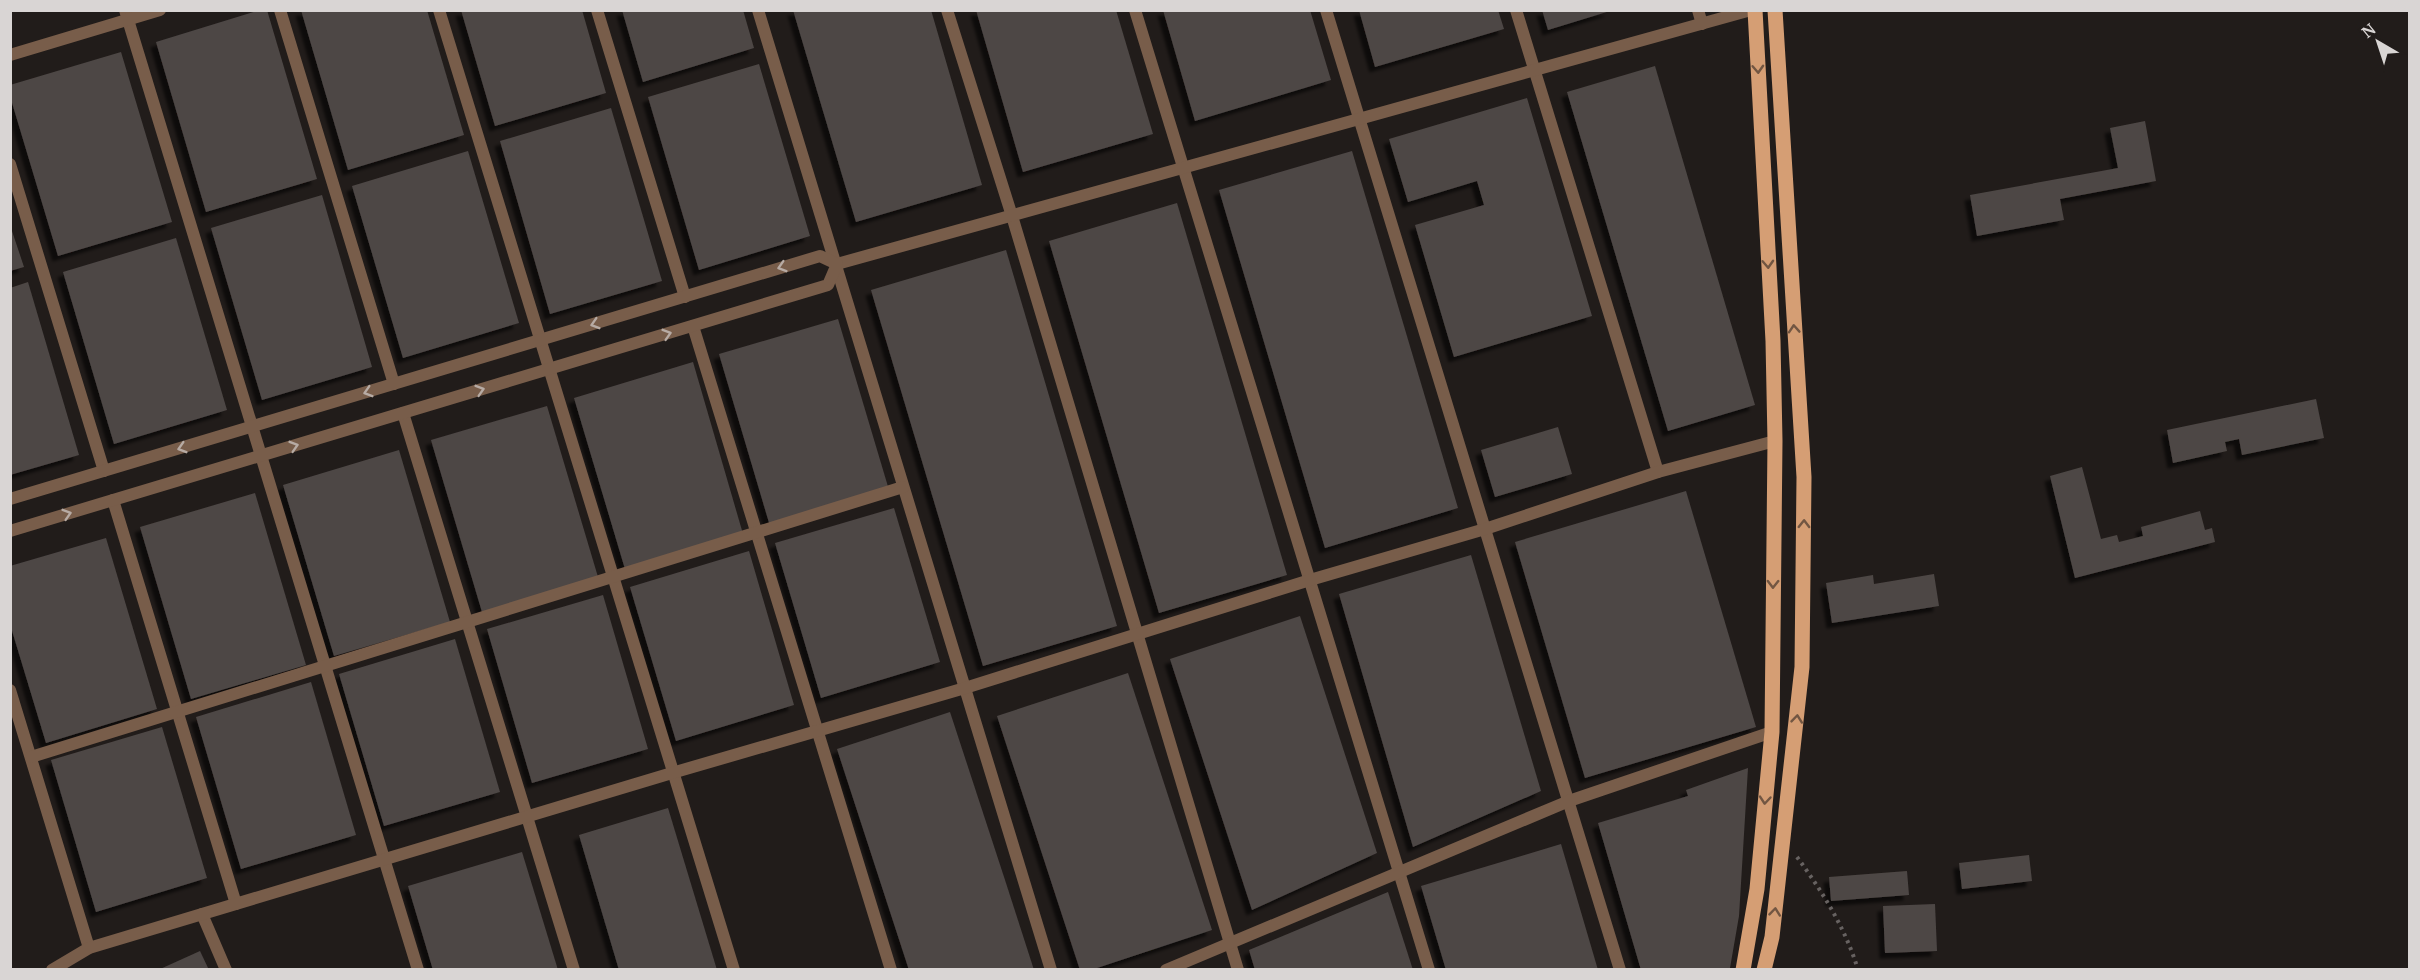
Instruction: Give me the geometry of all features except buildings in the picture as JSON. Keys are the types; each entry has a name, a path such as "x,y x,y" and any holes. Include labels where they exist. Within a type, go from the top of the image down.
{"main road":[{"path":"1743,969 1757,890 1772,732 1775,441 1773,341 1753,10"},
{"path":"1764,969 1772,937 1802,667 1804,477 1775,10"}],"street":[{"path":"10,55 126,15 160,10"},
{"path":"280,10 394,384"},
{"path":"439,10 734,969"},
{"path":"597,10 684,297"},
{"path":"758,10 1051,969"},
{"path":"947,10 1012,216 1238,969"},
{"path":"1135,10 1429,969"},
{"path":"1326,10 1620,969"},
{"path":"1516,10 1658,472"},
{"path":"1698,10 1702,24"},
{"path":"10,499 820,256 837,264 1753,10"},
{"path":"126,15 418,969"},
{"path":"10,164 104,471"},
{"path":"10,531 828,285 837,264"},
{"path":"693,326 891,969"},
{"path":"403,413 574,969"},
{"path":"60,967 89,948 527,816 965,688 1310,580 1485,530 1658,472 1775,441"},
{"path":"31,757 903,487"},
{"path":"113,500 236,904"},
{"path":"10,690 89,948"},
{"path":"1166,969 1569,801 1772,732"},
{"path":"202,914 226,969"}],"path":[{"path":"1783,838 1820,887 1853,953 1858,969"}]}
